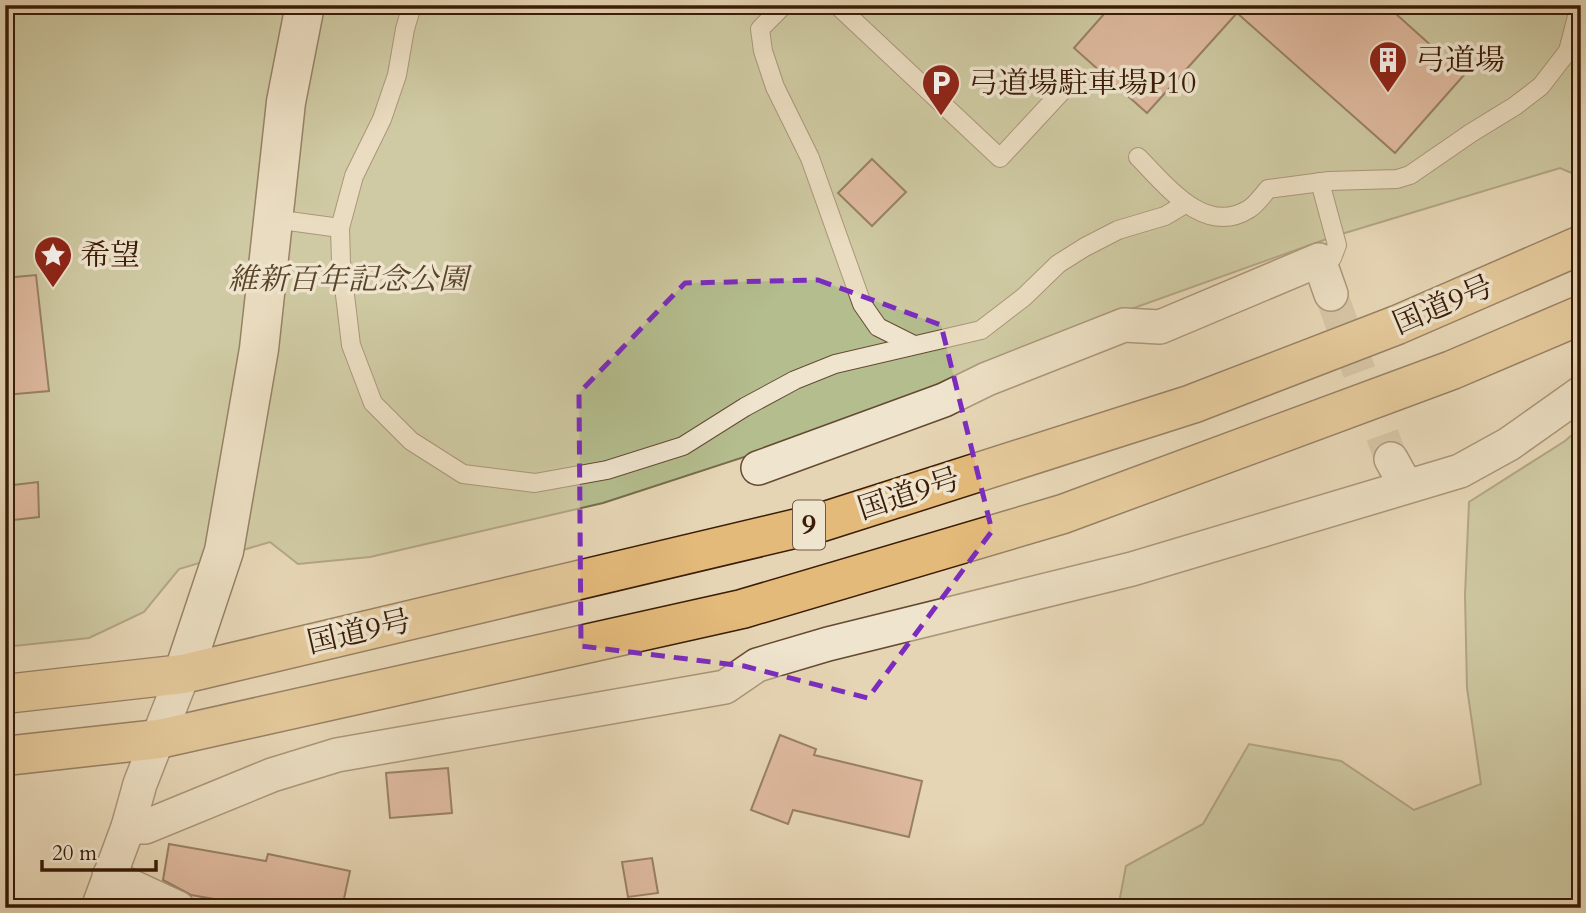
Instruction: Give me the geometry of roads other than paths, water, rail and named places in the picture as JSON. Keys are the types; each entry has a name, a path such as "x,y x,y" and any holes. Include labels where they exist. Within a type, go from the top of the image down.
{"highway":[{"name":"国道9号","path":"5,694 183,674 818,523 1192,404 1398,324 1581,245"},
{"name":"国道9号","path":"5,756 159,740 742,609 1050,518 1452,370 1581,315"}],"street":[{"path":"98,908 128,827 140,784 183,674 224,551 259,349 286,102 305,5"},
{"path":"758,468 944,400 987,379 1124,325 1160,327 1319,260 1331,294"},
{"path":"128,827 145,827 272,775 337,755 725,687 757,665 828,644 1132,569 1399,472 1460,471 1509,444 1581,394"},
{"path":"109,876 178,908"}],"lane":[{"path":"412,5 397,75 382,119 354,176 340,228 341,262 351,345 373,404 411,441 463,474 535,483 607,470 683,446 745,407 835,364 981,330 1024,297 1058,264 1085,247 1118,230 1166,216 1185,204"},
{"path":"784,5 775,11 760,29 763,51 775,87 810,158 862,304 878,327 914,345"},
{"path":"837,5 1000,158 1064,89"},
{"path":"1138,157 1185,204 1214,218 1234,217 1251,208 1268,189 1320,182 1397,179 1410,175 1516,106 1541,86 1568,51 1580,5"},
{"path":"1319,260 1332,258 1337,245 1320,182"},
{"path":"274,219 340,228"}],"tunnel":[{"path":"1331,294 1391,459"}],"place":[{"name":"弓道場","path":"1388,94"},
{"name":"弓道場駐車場P10","path":"941,117"},
{"name":"希望","path":"53,289"}],"park label":[{"name":"維新百年記念公園","path":"348,279"}]}
